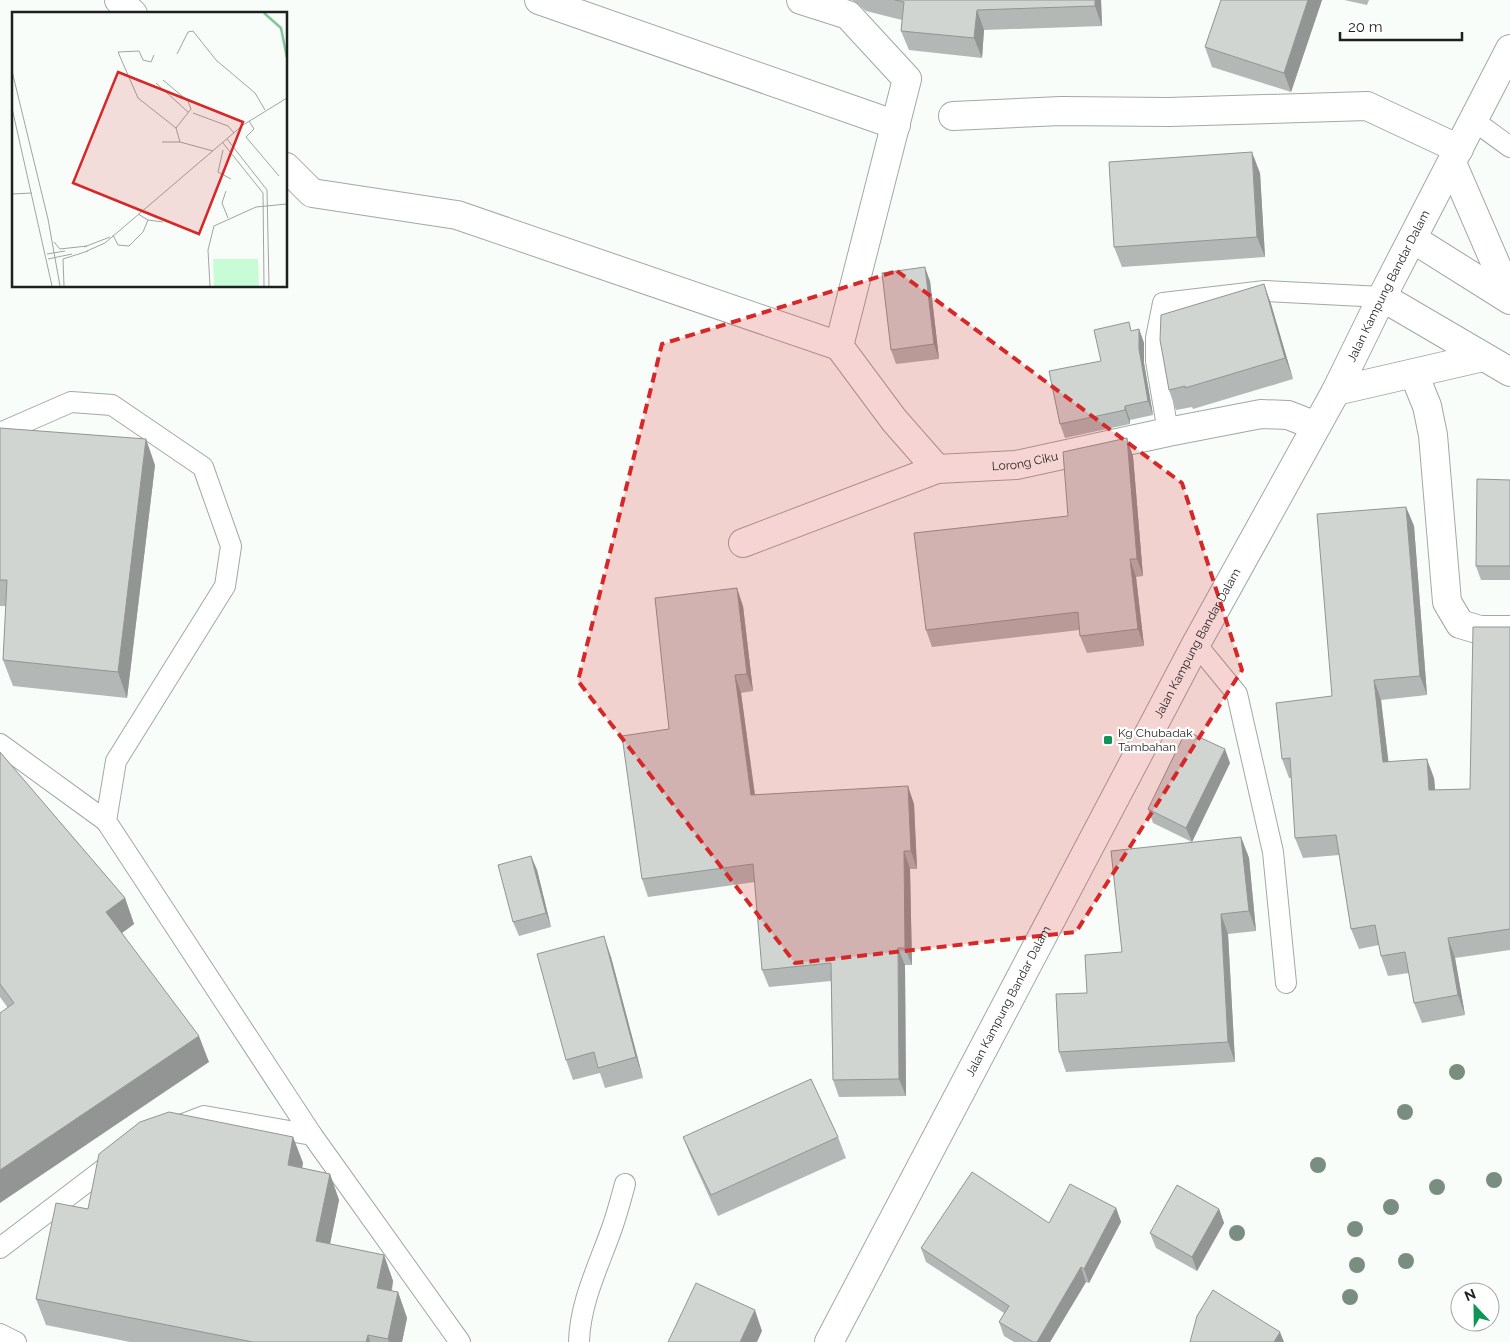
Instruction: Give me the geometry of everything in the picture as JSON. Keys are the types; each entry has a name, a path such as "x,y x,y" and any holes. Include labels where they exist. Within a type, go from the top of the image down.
{"street":[{"path":"119,0 131,12"},
{"path":"540,0 896,124"},
{"path":"801,0 848,16 907,79 839,346"},
{"name":"Jalan Kampung Bandar Dalam","path":"829,1342 1196,644 1336,390 1510,49"},
{"path":"953,116 1060,111 1169,112 1367,106 1456,156 1510,298"},
{"path":"288,169 312,193 457,215 839,346 894,420 938,469"},
{"path":"1412,239 1510,298"},
{"path":"1382,297 1510,372"},
{"path":"1336,390 1483,357"},
{"path":"1414,374 1427,406 1433,435 1447,602 1460,624 1480,630 1510,630"},
{"name":"Lorong Ciku","path":"743,543 938,469 1016,465 1261,414 1288,415 1316,426"}],"lane":[{"path":"1474,120 1510,147"},
{"path":"1168,432 1156,361 1156,338 1163,303 1265,291 1382,297"},
{"path":"0,434 71,402 112,405 203,467 231,546 225,586 116,761 106,821"},
{"path":"1196,644 1237,694 1273,852 1286,983"},
{"path":"0,744 106,821 312,1135 460,1342"},
{"path":"161,1132 204,1116 312,1135"},
{"path":"0,1248 129,1150"},
{"path":"579,1342 589,1287 613,1227 625,1184"},
{"path":"0,1334 16,1342"}],"highlighted area":[{"path":"897,271 1182,483 1242,670 1076,932 795,963 578,681 662,344"}],"building":[{"path":"895,0 1095,0 1095,6 977,10 974,38 901,31 904,2"},
{"path":"1221,0 1308,0 1284,73 1205,47"},
{"path":"1252,152 1257,237 1114,247 1109,162"},
{"path":"925,267 934,344 891,350 882,273"},
{"path":"1264,284 1285,358 1185,388 1185,386 1169,390 1160,340 1161,315"},
{"path":"1129,322 1131,331 1139,329 1139,349 1148,401 1125,406 1125,410 1060,424 1049,371 1101,361 1094,330"},
{"path":"0,428 146,439 118,672 3,660 7,580 0,580"},
{"path":"1127,438 1137,559 1130,559 1138,629 1080,636 1078,612 926,630 914,533 1068,516 1063,452"},
{"path":"1477,479 1510,480 1510,566 1476,566"},
{"path":"1406,507 1420,676 1374,680 1383,762 1427,759 1429,790 1470,789 1473,627 1510,627 1510,929 1448,938 1458,995 1414,1003 1405,952 1381,956 1375,925 1351,929 1336,835 1295,838 1290,758 1282,759 1276,703 1332,696 1317,514"},
{"path":"737,588 747,674 735,675 751,795 908,786 911,851 904,851 905,948 898,948 899,1079 833,1080 831,963 762,970 753,864 642,879 622,736 669,729 655,598"},
{"path":"1186,731 1225,749 1186,828 1148,809"},
{"path":"0,752 125,898 106,912 199,1036 0,1170 0,1013 14,1003 0,984"},
{"path":"1241,837 1249,911 1221,914 1228,1042 1059,1052 1056,994 1087,993 1085,955 1122,952 1111,851"},
{"path":"531,856 546,913 513,922 498,865"},
{"path":"604,936 636,1057 598,1068 594,1052 566,1060 537,954"},
{"path":"811,1079 838,1137 711,1195 683,1137"},
{"path":"169,1112 293,1137 288,1165 330,1174 316,1241 384,1255 377,1288 398,1292 388,1339 368,1335 366,1342 253,1342 36,1299 56,1203 88,1209 99,1154 140,1122"},
{"path":"972,1172 1049,1223 1070,1184 1116,1208 1084,1269 1081,1267 1037,1342 1033,1342 999,1322 1009,1306 921,1248"},
{"path":"1177,1185 1219,1209 1192,1257 1150,1233"},
{"path":"696,1283 755,1310 740,1342 668,1342"},
{"path":"1213,1290 1280,1332 1274,1342 1190,1342 1197,1316"}],"place":[{"name":"Kg Chubadak Tambahan","path":"1108,740"}]}
